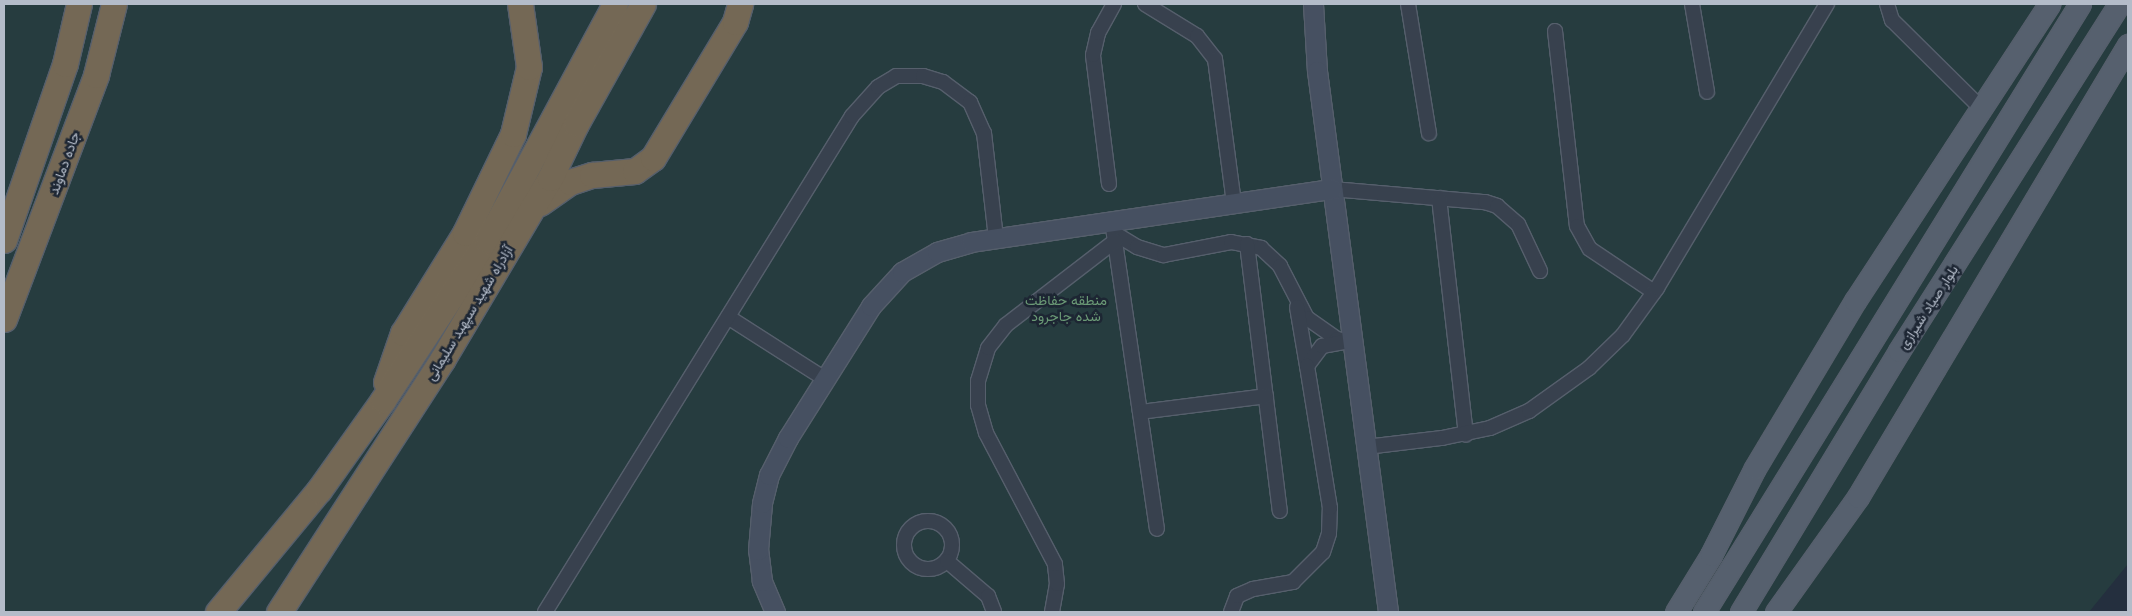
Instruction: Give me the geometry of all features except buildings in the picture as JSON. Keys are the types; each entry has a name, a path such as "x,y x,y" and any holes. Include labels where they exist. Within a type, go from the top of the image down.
{"highway":[{"path":"4,240 64,64 79,4"},
{"name":"جاده دماوند","path":"4,319 96,75 114,4"},
{"path":"383,400 387,372 403,333 465,233 513,134 529,67 520,4"},
{"name":"آزادراه شهید سپهبد سلیمانی","path":"218,612 319,490 383,400 488,240 615,4"},
{"name":"آزادراه شهید سپهبد سلیمانی","path":"279,612 442,360 530,211 643,4"},
{"path":"530,211 570,182 592,175 635,171 653,158 736,22 740,4"}],"main road":[{"path":"1313,4 1317,71 1348,342 1366,447 1388,612"},
{"path":"1704,612 2080,4"},
{"name":"بلوار صیاد شیرازی","path":"1741,612 1899,352 2119,4"},
{"path":"1676,612 1712,555 1755,468 1855,301 1982,109 2042,6"},
{"path":"1776,612 1858,497 2128,46"},
{"path":"2076,74 2101,89"},
{"path":"774,612 759,566 759,523 764,490 788,438 871,306 891,281 913,264 937,252 996,238 1114,232 1234,204 1332,189"},
{"path":"1855,301 1875,334 1899,352"}],"street":[{"path":"1109,184 1093,55 1098,32 1114,4"},
{"path":"1145,4 1197,36 1215,59 1234,204"},
{"path":"1408,4 1429,133"},
{"path":"1692,4 1706,92"},
{"path":"1366,447 1466,434 1513,419 1549,398 1589,368 1623,335 1654,292 1827,4"},
{"path":"1887,4 1892,20 1982,109"},
{"path":"1555,31 1577,226 1590,249 1654,292"},
{"path":"551,610 852,116 878,87 896,76 922,76 943,82 963,95 976,111 984,133 996,238"},
{"path":"1332,189 1484,202 1510,215 1526,236 1540,271"},
{"path":"1439,198 1466,434"},
{"path":"1114,232 1137,246 1164,254 1219,243 1247,244 1261,248 1275,259 1313,324 1348,342"},
{"path":"1114,232 1157,529"},
{"path":"1052,612 1057,584 1055,564 986,433 978,405 978,381 988,348 1006,325 1114,232"},
{"path":"1247,244 1280,511"},
{"path":"1231,612 1237,596 1253,589 1293,582 1323,552 1329,533 1330,508 1295,296"},
{"path":"728,317 825,379"},
{"path":"1307,366 1322,346 1348,342"},
{"path":"1140,412 1266,396"},
{"path":"947,562 988,596 994,612"}],"green space":[{"name":"منطقه حفاظت شده جاجرود","path":"4,4 2128,4 2128,564 2089,612 4,612"}]}
